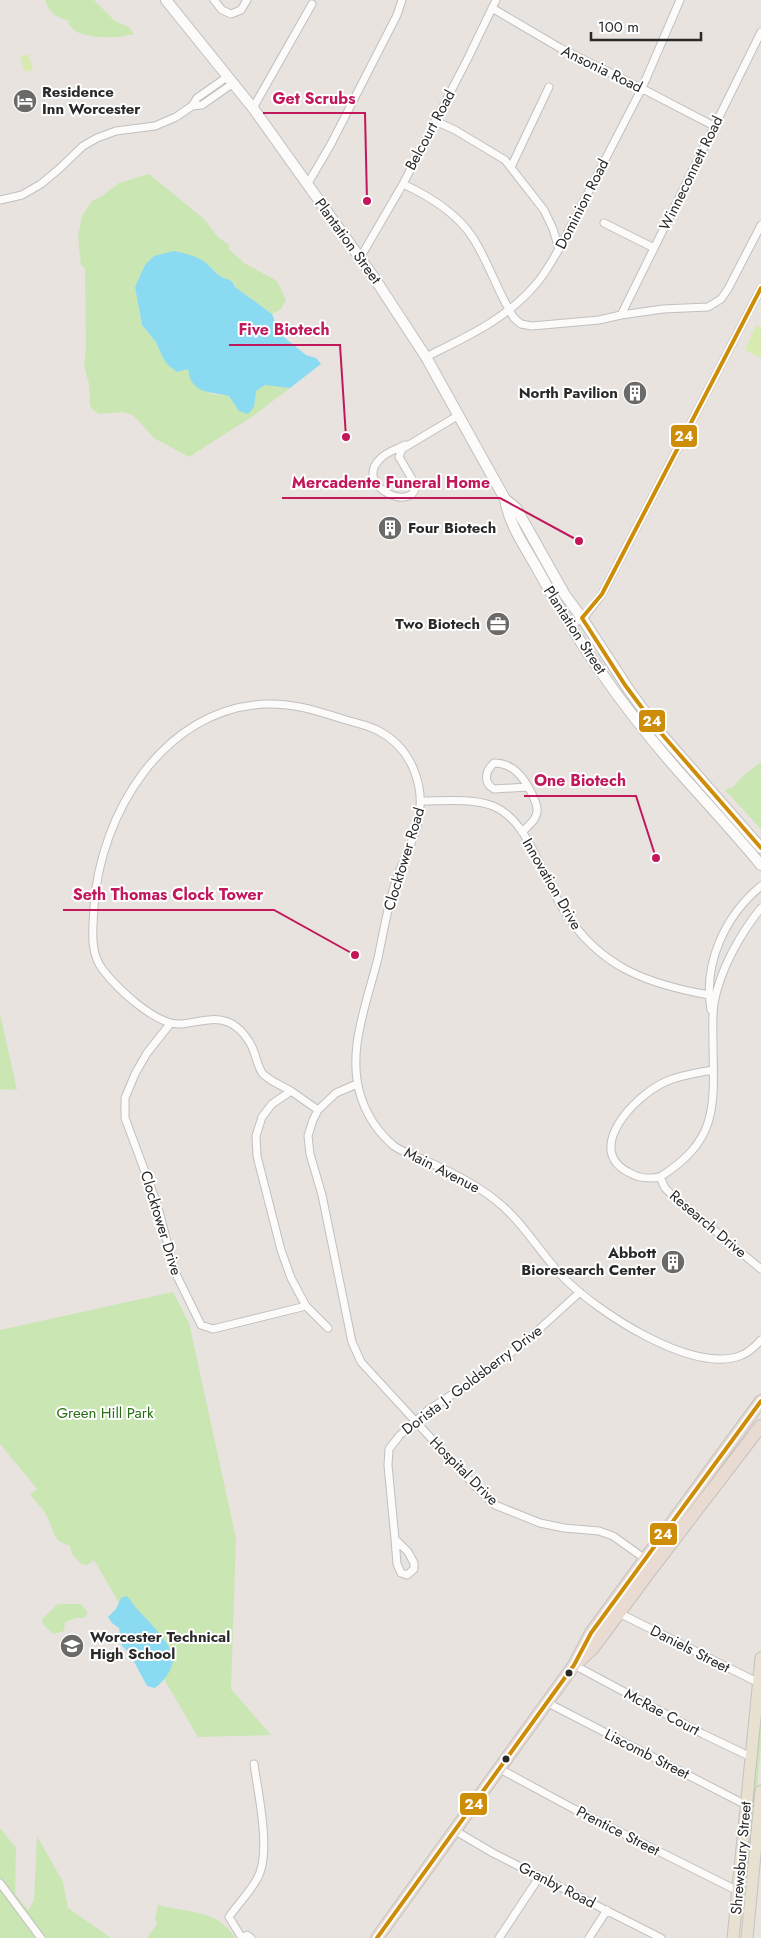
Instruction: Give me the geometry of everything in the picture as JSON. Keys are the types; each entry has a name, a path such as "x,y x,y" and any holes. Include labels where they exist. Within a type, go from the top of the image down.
{"highway":[{"path":"574,1665 594,1648 619,1613 649,1562 761,1401"},
{"path":"377,1938 548,1703 574,1665 591,1633 758,1430"}],"main road":[{"name":"Plantation Street","path":"167,0 253,108 360,258 426,357 505,499 507,514 562,613 572,625 611,686 640,724 761,865"},
{"name":"Plantation Street","path":"505,499 516,508 565,595 625,685 660,732 761,848"},
{"name":"Shrewsbury Street","path":"733,1938 761,1658"},
{"name":"Shrewsbury Street","path":"746,1938 761,1791"}],"street":[{"path":"214,0 222,10 231,14 241,10 247,0"},
{"path":"307,185 332,144 397,15 402,0"},
{"name":"Belcourt Road","path":"360,258 403,184 496,0"},
{"name":"Dominion Road","path":"426,357 489,324 509,310 535,285 559,249 642,88 680,0"},
{"path":"253,108 312,4"},
{"name":"Ansonia Road","path":"492,8 560,48 714,126"},
{"name":"Winneconnett Road","path":"621,314 761,32"},
{"path":"0,200 22,194 41,184 54,175 84,146 97,138 116,131 141,129 162,124 192,106 197,98 229,80"},
{"path":"511,167 549,87"},
{"path":"435,121 496,154 511,167 544,210 554,229 559,249"},
{"path":"403,184 432,199 448,211 467,231 473,238 514,318 520,324 532,326 598,320 621,314 663,309 708,306 716,302 728,289 761,225"},
{"path":"604,222 654,248"},
{"path":"572,625 582,618 602,594 729,346 761,288"},
{"path":"405,445 399,457 416,488 413,494 409,496 398,497 386,493 374,479 374,470 380,459 405,445 459,415"},
{"name":"Clocktower Road","path":"170,1024 142,1007 108,976 97,960 93,948 97,878 102,858 112,826 135,784 153,761 171,744 202,722 239,708 267,704 289,704 306,707 372,728 396,743 406,754 414,769 421,801 416,830 393,890 368,995 356,1051 357,1084"},
{"path":"522,832 531,823 537,812 537,806 528,787 521,775 510,767 494,763 488,771 487,781 493,788 528,787"},
{"name":"Innovation Drive","path":"421,801 469,802 493,806 507,814 522,832 564,911 583,937 596,950 622,969 646,980 687,992 708,995"},
{"name":"Research Drive","path":"713,1070 682,1076 665,1082 654,1088 632,1107 611,1138 611,1149 614,1159 622,1169 635,1176 660,1177 689,1155 706,1128 712,1108 713,1070 712,1016 708,995 713,960 723,934 738,911 761,886"},
{"name":"Research Drive","path":"712,1016 719,985 735,947 745,929 761,908"},
{"path":"170,1024 210,1020 227,1022 235,1026 250,1042 260,1071 318,1110"},
{"name":"Clocktower Drive","path":"170,1024 147,1053 135,1074 125,1098 125,1118 157,1204 174,1272 201,1325 213,1329 306,1306"},
{"path":"357,1084 336,1093 318,1110 312,1120 308,1136 310,1154 322,1195 352,1342 361,1362 415,1422"},
{"name":"Main Avenue","path":"357,1084 370,1117 393,1144 406,1153 456,1175 496,1200 514,1217 565,1279 580,1292"},
{"path":"291,1091 277,1100 265,1112 256,1136 257,1156 287,1269 306,1306 328,1328"},
{"name":"Research Drive","path":"660,1177 665,1188 672,1195 761,1269"},
{"path":"580,1292 611,1316 638,1333 656,1342 688,1353 719,1359 735,1358 747,1354 761,1340"},
{"name":"Dorista J. Goldsberry Drive","path":"396,1539 406,1549 414,1563 414,1569 407,1575 401,1573 397,1564 387,1455 397,1438 428,1410 463,1388 524,1343 580,1292"},
{"name":"Hospital Drive","path":"415,1422 474,1485 495,1504 540,1523 606,1533 621,1540 649,1562"},
{"name":"Daniels Street","path":"619,1613 759,1684"},
{"name":"McRae Court","path":"574,1665 703,1734 751,1757"},
{"name":"Liscomb Street","path":"548,1703 746,1805"},
{"path":"251,1938 246,1935 242,1938 229,1917 258,1878 263,1864 264,1849 254,1764"},
{"name":"Prentice Street","path":"500,1768 574,1809 738,1891"},
{"name":"Granby Road","path":"454,1830 661,1938"},
{"path":"499,1938 540,1876"},
{"path":"0,1883 24,1912 41,1938"},
{"path":"589,1938 607,1910"}],"green space":[{"path":"45,0 94,0 115,21 129,27 134,34 118,37 96,37 77,32 71,27 68,20 60,18 53,13"},
{"path":"28,54 33,70 25,72 20,57"},
{"path":"149,174 204,219 218,237 229,245 229,249 244,263 277,281 286,300 281,309 272,314 235,287 234,283 221,277 203,261 145,265 135,287 142,325 156,342 162,356 188,369 211,394 229,396 239,411 254,407 255,391 265,384 290,388 253,416 189,457 154,438 133,415 123,412 99,414 93,410 90,405 89,384 84,365 86,349 85,268 81,265 78,237 82,216 92,201 119,183"},
{"path":"756,325 761,328 761,358 745,350"},
{"path":"761,762 761,829 725,790 733,787 744,775"},
{"path":"0,1014 17,1090 0,1089"},
{"name":"Green Hill Park","path":"173,1292 189,1323 236,1538 231,1689 271,1735 198,1737 94,1560 87,1565 81,1564 72,1554 70,1546 59,1541 46,1514 30,1494 37,1489 0,1444 0,1330"},
{"path":"58,1604 81,1604 88,1613 84,1618 76,1618 65,1622 64,1631 53,1634 43,1624 42,1619"},
{"path":"759,1718 761,1718 761,1745 746,1903 741,1902"},
{"path":"0,1828 16,1848 15,1894 28,1910 34,1900 37,1836 63,1882 68,1908 111,1938 0,1938"},
{"path":"158,1905 211,1917 228,1929 235,1938 147,1938 157,1924 155,1918"}],"water":[{"path":"174,251 201,260 220,276 231,281 235,287 272,314 280,334 306,355 316,358 321,364 290,388 265,385 256,391 254,407 248,414 239,411 229,396 197,388 190,377 188,369 177,372 167,364 156,342 142,325 135,287 145,265 154,256"},
{"path":"127,1596 158,1632 172,1653 173,1663 164,1679 155,1688 147,1686 130,1654 122,1646 119,1628 108,1617 116,1609 121,1598"}],"transit line":[{"name":"24","path":"761,288 602,594 582,618 625,685 660,732 761,848"},
{"name":"24","path":"377,1938 574,1665 591,1633 761,1401"}],"place":[{"name":"Residence Inn Worcester","path":"25,101"},
{"name":"Get Scrubs","path":"367,201"},
{"name":"North Pavilion","path":"635,393"},
{"name":"Five Biotech","path":"346,437"},
{"name":"Four Biotech","path":"390,528"},
{"name":"Mercadente Funeral Home","path":"579,541"},
{"name":"Two Biotech","path":"498,624"},
{"name":"One Biotech","path":"656,858"},
{"name":"Seth Thomas Clock Tower","path":"355,955"},
{"name":"Abbott Bioresearch Center","path":"673,1262"},
{"name":"Worcester Technical High School","path":"72,1646"}]}
